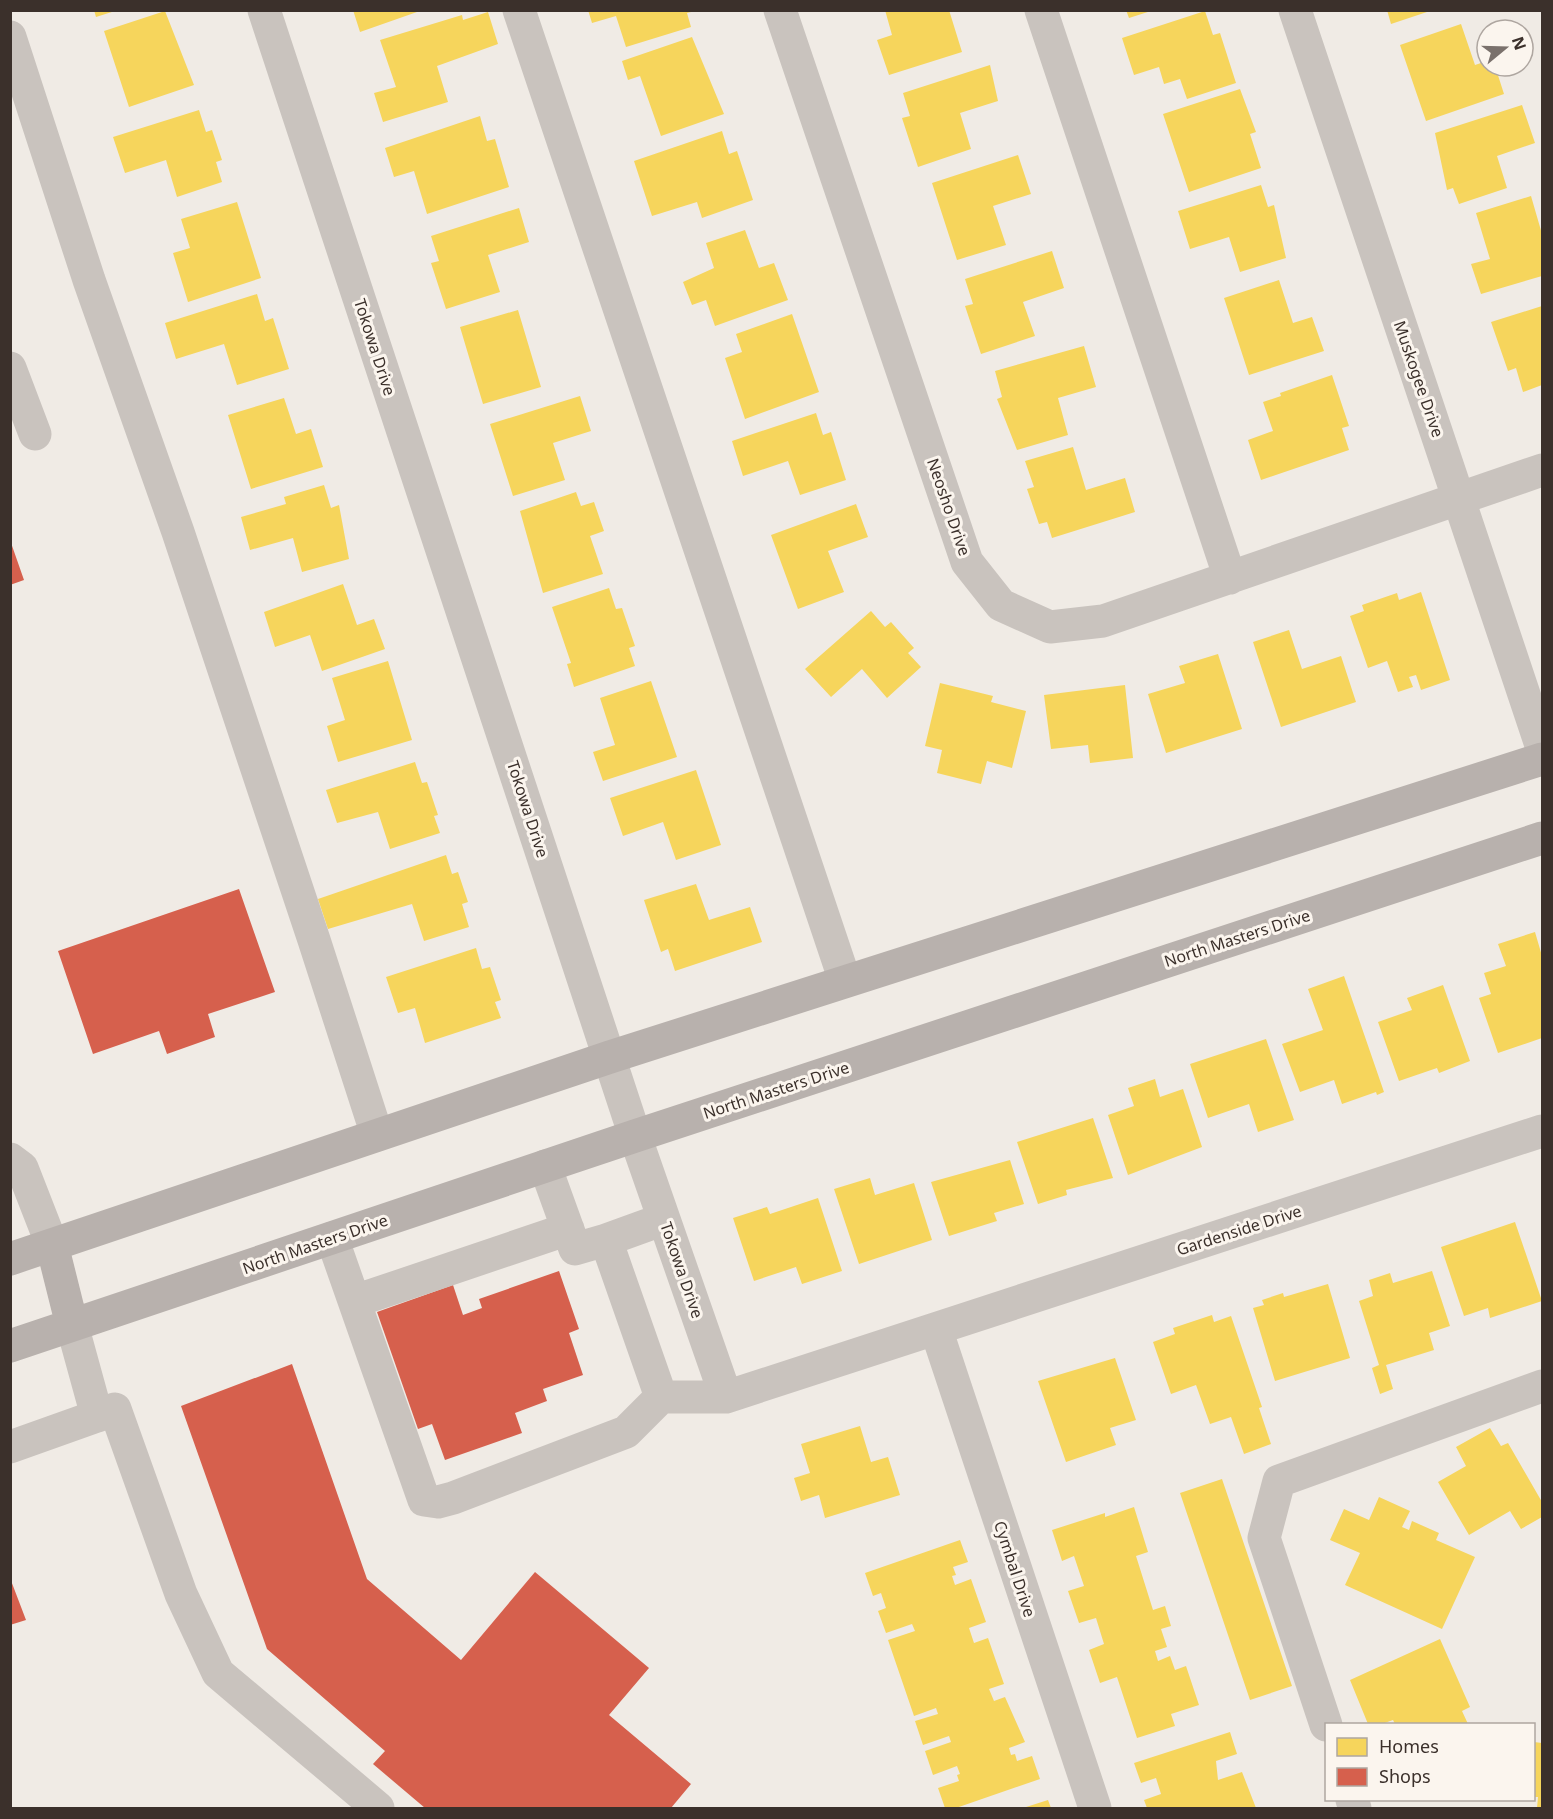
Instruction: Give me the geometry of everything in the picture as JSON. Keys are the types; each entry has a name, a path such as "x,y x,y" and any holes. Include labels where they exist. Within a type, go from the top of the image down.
{"main road":[{"path":"10,1259 610,1057 1542,759"},
{"name":"North Masters Drive","path":"10,1346 635,1136 1542,838"},
{"path":"52,1245 72,1325"}],"street":[{"name":"Tokowa Drive","path":"264,10 635,1136 726,1397"},
{"path":"519,10 845,981"},
{"name":"Neosho Drive","path":"780,10 967,562 1001,605 1050,627 1103,621 1542,470"},
{"path":"1041,10 1230,578"},
{"name":"Muskogee Drive","path":"1295,10 1542,748"},
{"path":"10,37 89,280 182,543 377,1136"},
{"path":"10,368 35,434"},
{"name":"Gardenside Drive","path":"936,1329 1542,1131"},
{"path":"14,1166 52,1245"},
{"path":"545,1166 574,1249 664,1219"},
{"path":"355,1301 568,1229"},
{"path":"332,1238 424,1500 438,1503 626,1432 661,1397 726,1397 936,1329"},
{"path":"606,1240 661,1397"},
{"path":"72,1325 97,1416"},
{"name":"Cymbal Drive","path":"936,1329 1095,1809"},
{"path":"1325,1723 1264,1538 1279,1481 1542,1386"},
{"path":"10,1447 116,1409 181,1594 218,1673 378,1809"}],"building: Homes":[{"path":"94,10 115,10 115,11 96,17"},
{"path":"353,10 416,10 417,12 360,32"},
{"path":"588,10 695,11 687,13 691,27 626,47 616,16 592,23"},
{"path":"885,10 949,10 962,52 889,75 877,40 892,35"},
{"path":"1126,10 1151,10 1151,11 1129,18"},
{"path":"1387,10 1430,10 1430,11 1391,24"},
{"path":"165,11 194,85 129,107 104,31"},
{"path":"1205,11 1213,35 1220,33 1236,83 1187,99 1180,79 1164,84 1159,67 1134,75 1122,38"},
{"path":"488,12 498,44 437,66 448,102 383,122 374,93 396,87 380,40 462,15 463,20"},
{"path":"1461,24 1475,65 1475,78 1499,78 1504,94 1426,121 1400,45"},
{"path":"692,37 724,114 661,136 640,76 628,80 622,61"},
{"path":"990,65 998,101 960,113 971,149 918,167 902,118 910,116 903,93"},
{"path":"1240,89 1256,132 1250,134 1261,168 1189,192 1163,114"},
{"path":"1522,105 1535,143 1497,156 1507,188 1459,204 1453,188 1447,190 1435,133"},
{"path":"199,110 206,132 212,130 222,160 216,162 222,182 177,197 166,160 125,173 113,137"},
{"path":"480,116 487,141 495,139 509,187 427,214 414,171 394,177 385,148"},
{"path":"722,131 729,154 737,151 753,200 702,218 697,202 652,216 634,161"},
{"path":"1018,155 1031,194 993,206 1006,245 957,260 932,183"},
{"path":"1261,185 1268,207 1274,205 1286,258 1240,272 1229,237 1190,249 1178,211"},
{"path":"1531,196 1542,234 1542,276 1481,294 1471,264 1490,259 1476,213"},
{"path":"237,202 261,278 188,302 173,253 190,248 181,219"},
{"path":"519,208 529,242 488,255 500,292 446,309 431,263 439,261 431,236"},
{"path":"745,230 759,268 774,263 788,300 715,326 706,300 692,305 683,282 714,268 706,243"},
{"path":"1052,251 1064,288 1023,302 1035,336 981,354 965,306 973,304 965,279"},
{"path":"1279,280 1293,323 1312,317 1324,351 1249,375 1224,298"},
{"path":"257,294 265,321 273,318 289,369 237,385 224,344 176,359 165,323"},
{"path":"1542,306 1542,385 1523,392 1516,368 1508,371 1491,322"},
{"path":"518,310 541,387 483,404 460,327"},
{"path":"792,314 819,392 745,419 725,358 742,352 736,334"},
{"path":"1084,346 1096,387 1058,398 1068,435 1017,450 997,399 1002,397 995,371"},
{"path":"1332,375 1349,426 1342,428 1349,450 1261,480 1248,440 1273,431 1263,402 1281,396 1280,393"},
{"path":"580,396 591,431 553,443 565,480 513,496 490,424"},
{"path":"284,398 296,434 311,429 323,467 251,489 228,415"},
{"path":"816,413 823,435 831,432 846,480 800,495 788,461 743,476 732,441"},
{"path":"1073,447 1086,490 1125,478 1135,512 1052,538 1047,522 1039,524 1027,489 1034,487 1025,461"},
{"path":"324,485 331,508 339,505 349,559 302,572 293,538 250,550 241,517 286,504 284,497"},
{"path":"576,492 581,506 594,502 604,531 590,536 603,574 543,593 520,511"},
{"path":"856,504 868,537 828,551 844,592 798,609 771,535"},
{"path":"343,584 357,625 374,619 385,649 322,671 310,635 275,647 264,612"},
{"path":"609,588 616,609 622,608 635,646 629,648 635,666 574,687 567,664 571,663 552,607"},
{"path":"1421,592 1450,680 1421,690 1416,675 1409,677 1413,687 1398,692 1387,661 1368,668 1350,616 1364,611 1362,605 1397,593 1399,600"},
{"path":"871,611 885,627 891,622 914,648 908,653 921,667 887,698 862,669 831,697 805,669"},
{"path":"1289,630 1302,669 1341,656 1356,702 1281,727 1253,642"},
{"path":"1218,654 1242,729 1166,753 1148,694 1185,683 1179,666"},
{"path":"388,661 412,740 338,762 327,726 345,720 332,678"},
{"path":"651,681 677,757 603,781 593,752 615,745 600,698"},
{"path":"940,683 993,696 991,702 1026,711 1012,768 987,761 981,784 937,773 942,750 925,746"},
{"path":"1125,685 1133,758 1090,763 1088,745 1051,749 1044,695"},
{"path":"415,762 422,783 427,782 438,815 434,816 440,833 390,849 378,812 337,823 326,790"},
{"path":"696,770 721,845 676,860 663,822 623,836 610,798"},
{"path":"446,855 452,874 458,872 468,902 462,904 469,927 424,941 412,904 328,929 318,899"},
{"path":"696,884 709,920 750,907 762,942 675,971 668,949 661,952 644,900"},
{"path":"1535,932 1542,956 1542,1038 1498,1053 1479,998 1491,994 1484,973 1506,966 1498,944"},
{"path":"476,948 482,969 490,967 501,1000 495,1002 501,1018 425,1043 415,1008 398,1013 386,977"},
{"path":"1344,976 1384,1092 1377,1095 1376,1092 1342,1104 1334,1080 1300,1092 1282,1044 1323,1030 1308,989"},
{"path":"1443,985 1470,1061 1439,1073 1437,1068 1399,1081 1378,1022 1412,1010 1407,998"},
{"path":"1266,1039 1294,1120 1258,1132 1249,1104 1208,1118 1190,1064"},
{"path":"1155,1079 1160,1097 1183,1089 1202,1147 1128,1175 1108,1115 1134,1106 1128,1088"},
{"path":"1093,1118 1113,1178 1066,1190 1067,1195 1038,1204 1017,1142"},
{"path":"1010,1160 1024,1204 994,1213 997,1221 949,1236 931,1182"},
{"path":"870,1178 875,1195 914,1183 932,1240 859,1264 834,1189"},
{"path":"818,1198 842,1271 802,1284 796,1267 754,1281 733,1218 767,1207 770,1214"},
{"path":"1515,1222 1542,1301 1490,1318 1488,1308 1464,1316 1441,1247"},
{"path":"1432,1271 1450,1326 1429,1333 1434,1350 1386,1365 1393,1389 1380,1394 1372,1368 1379,1365 1359,1301 1373,1296 1369,1280 1390,1273 1393,1283"},
{"path":"1328,1284 1350,1358 1275,1381 1253,1308 1264,1305 1262,1300 1283,1293 1284,1297"},
{"path":"1212,1315 1214,1322 1231,1316 1262,1407 1259,1408 1271,1444 1244,1454 1231,1417 1210,1424 1196,1385 1171,1394 1153,1342 1175,1334 1173,1328"},
{"path":"1115,1358 1136,1420 1110,1428 1116,1445 1066,1462 1038,1381"},
{"path":"860,1426 871,1462 888,1457 900,1495 825,1518 819,1495 801,1501 794,1478 810,1473 801,1444"},
{"path":"1490,1428 1501,1446 1508,1443 1542,1502 1542,1517 1521,1529 1510,1511 1469,1535 1438,1482 1466,1466 1456,1447"},
{"path":"1222,1479 1292,1686 1250,1700 1180,1493"},
{"path":"1379,1497 1410,1511 1402,1527 1409,1530 1412,1521 1439,1533 1436,1540 1475,1557 1442,1629 1345,1585 1360,1553 1330,1540 1344,1509 1369,1520"},
{"path":"1134,1507 1148,1552 1136,1556 1153,1610 1165,1606 1171,1626 1161,1629 1167,1647 1155,1651 1158,1661 1170,1656 1175,1670 1186,1666 1199,1705 1171,1714 1175,1726 1137,1738 1117,1677 1100,1683 1089,1650 1104,1644 1096,1618 1079,1623 1068,1591 1084,1586 1074,1556 1062,1561 1052,1530 1105,1513 1105,1517"},
{"path":"960,1540 968,1562 953,1567 956,1575 952,1576 955,1585 971,1579 986,1622 969,1628 974,1643 988,1638 1004,1684 989,1689 994,1701 1005,1697 1025,1742 1009,1748 1011,1755 1015,1754 1017,1761 1032,1756 1040,1779 956,1808 945,1808 938,1788 959,1781 957,1775 960,1774 957,1766 933,1775 925,1751 951,1742 949,1736 923,1745 915,1721 938,1714 936,1708 914,1716 888,1640 915,1631 912,1624 886,1633 878,1611 886,1608 881,1593 873,1596 865,1573"},
{"path":"1440,1639 1470,1707 1462,1711 1468,1723 1394,1723 1393,1720 1385,1723 1368,1723 1350,1680"},
{"path":"1230,1732 1237,1754 1216,1761 1218,1780 1242,1772 1256,1808 1147,1808 1144,1800 1161,1794 1156,1778 1141,1783 1134,1763"},
{"path":"1535,1742 1542,1743 1542,1808 1537,1808 1538,1797 1535,1797"},
{"path":"1048,1800 1051,1808 1023,1808"}],"building: Shops":[{"path":"10,540 24,580 10,585"},
{"path":"239,889 275,992 208,1014 215,1037 167,1054 159,1031 93,1054 58,951"},
{"path":"559,1271 579,1329 569,1333 583,1375 543,1389 547,1401 515,1413 522,1433 445,1460 432,1424 418,1429 377,1312 453,1285 463,1315 482,1308 479,1299"},
{"path":"292,1364 367,1579 461,1660 535,1572 649,1668 609,1715 691,1784 671,1808 425,1808 373,1764 385,1751 267,1649 181,1406"},
{"path":"10,1578 26,1620 10,1625"}]}
